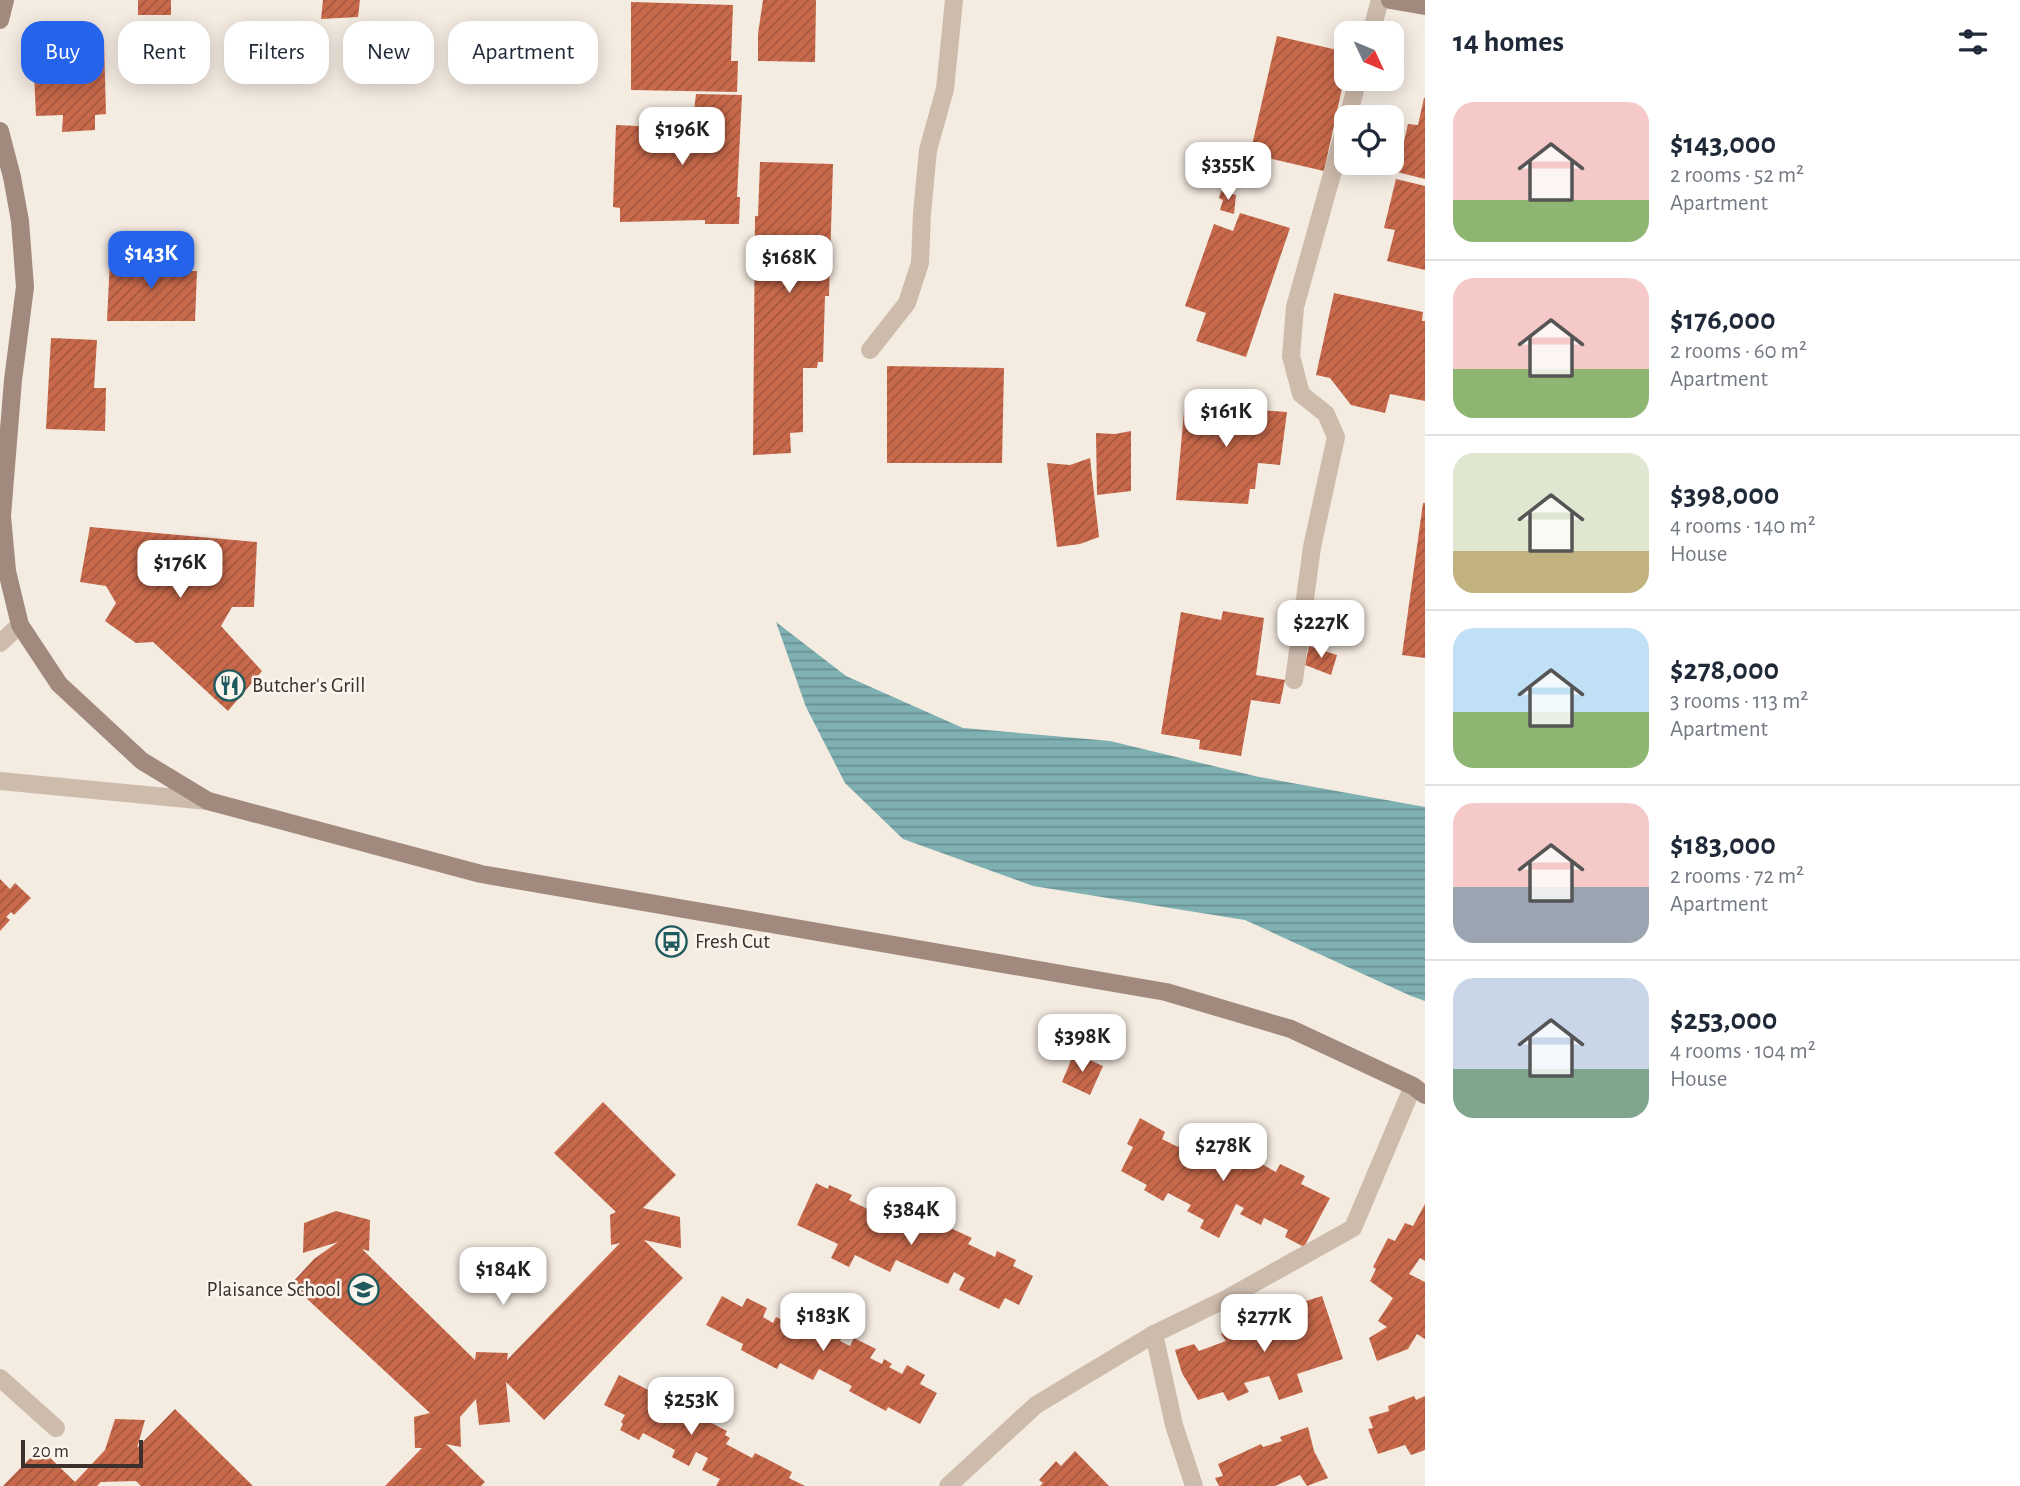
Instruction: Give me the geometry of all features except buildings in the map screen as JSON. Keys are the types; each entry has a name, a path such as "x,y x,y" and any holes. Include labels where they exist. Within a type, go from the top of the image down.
{"main road":[{"path":"0,20 5,0"},
{"path":"1390,0 1425,6"},
{"path":"0,131 20,221 24,287 2,516 6,571 20,625 59,684 142,761 208,801 481,874 1166,992 1291,1029 1419,1091"}],"street":[{"path":"870,350 908,303 920,263 928,150 945,89 954,0"},
{"path":"1374,21 1380,0"},
{"path":"1294,680 1312,547 1336,437 1326,414 1301,394 1291,356 1296,307 1334,168"},
{"path":"0,413 13,380"},
{"path":"0,643 20,625"},
{"path":"0,781 208,801"},
{"path":"948,1486 1036,1405 1154,1334 1226,1299 1353,1228 1419,1091"},
{"path":"1154,1334 1174,1425 1194,1486"},
{"path":"0,1378 56,1428"}],"water":[{"path":"776,622 846,676 963,728 1110,741 1259,777 1425,807 1425,1001 1245,920 1033,886 903,839 845,783 806,707"}],"place":[{"name":"Butcher's Grill","path":"229,685"},
{"name":"Fresh Cut","path":"672,941"},
{"name":"Plaisance School","path":"364,1289"}]}
